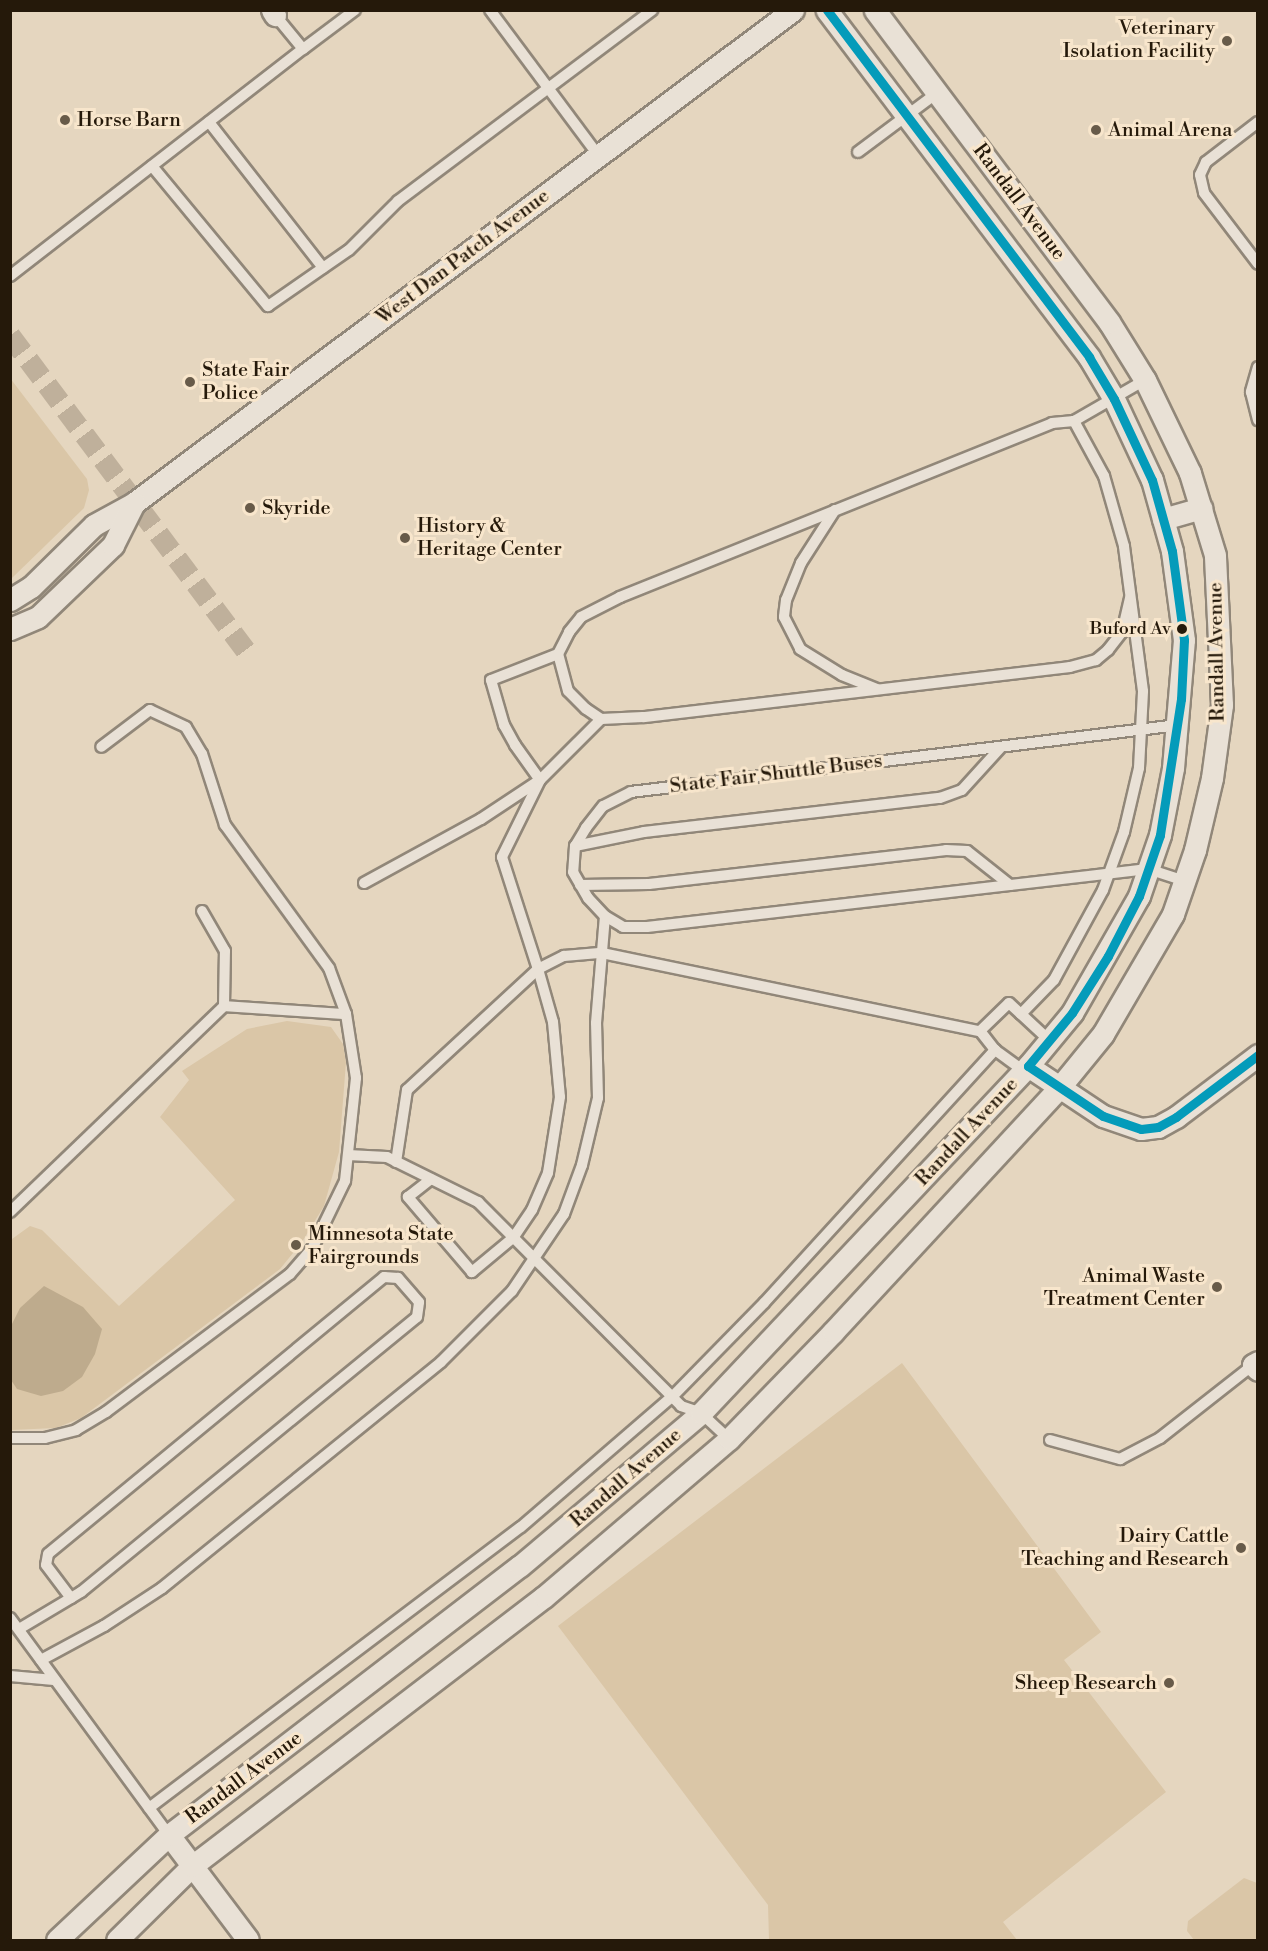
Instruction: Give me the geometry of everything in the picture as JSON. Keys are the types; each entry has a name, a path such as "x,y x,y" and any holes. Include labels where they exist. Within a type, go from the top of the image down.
{"street":[{"name":"West Dan Patch Avenue","path":"10,600 31,586 94,525 134,503 793,10"},
{"name":"Randall Avenue","path":"57,1941 169,1835 520,1566 700,1413 1050,1040 1072,1013 1108,956 1148,869 1160,835 1178,725 1184,640 1172,551 1152,480 1114,399 1089,357 827,10"},
{"name":"Randall Avenue","path":"118,1940 192,1866 544,1597 729,1439 833,1332 1059,1088 1103,1034 1140,975 1173,914 1212,778 1222,705 1215,555 1190,472 1144,380 1108,322 875,10"},
{"name":"West Dan Patch Avenue","path":"10,629 38,617 114,545 134,503"},
{"path":"1163,519 1201,508"},
{"path":"1026,1068 1124,1127 1158,1127 1257,1055"},
{"path":"169,1835 248,1941"}],"lane":[{"path":"10,276 355,10"},
{"path":"490,10 599,156"},
{"path":"152,166 268,306 349,250 398,201 652,10"},
{"path":"274,13 303,49"},
{"path":"858,152 937,93"},
{"path":"209,122 323,268"},
{"path":"1257,122 1206,162 1200,175 1204,193 1257,264"},
{"path":"1257,367 1251,392 1257,420"},
{"path":"601,719 568,691 558,654 569,632 581,617 620,597 1052,423 1074,421 1144,380"},
{"path":"1021,1014 1054,980 1080,938 1109,874 1124,832 1139,768 1143,691 1124,546 1104,476 1074,421"},
{"path":"835,510 801,563 786,600 784,617 800,649 842,675 879,690"},
{"path":"364,883 481,819 540,780 601,719 879,690 1070,667 1096,660 1122,632 1131,591"},
{"path":"540,780 504,726 491,680 558,654"},
{"path":"10,1438 45,1438 76,1430 290,1274 312,1249 330,1218 345,1181 356,1078 346,1014 329,968 309,937 225,825 202,754 186,727 150,710 101,747"},
{"name":"State Fair Shuttle Buses","path":"575,846 603,806 631,792 1178,725"},
{"path":"1000,747 962,790 940,798 644,832 575,846 573,872 580,885 605,916 623,927 647,927 1148,869 1184,881"},
{"path":"430,1179 408,1197 472,1272 514,1238 532,1210 548,1173 560,1097 553,1022 502,856 540,780"},
{"path":"580,885 649,884 946,850 967,851 1010,885"},
{"path":"10,1212 224,1006 225,951 218,933 202,910"},
{"path":"41,1660 105,1626 162,1588 404,1393 474,1331 536,1259 564,1214 582,1165 598,1098 596,1023 605,916"},
{"path":"396,1161 407,1090 538,969 564,956 602,953 980,1031 994,1050 1026,1068"},
{"path":"980,1031 1009,1003 1050,1040"},
{"path":"224,1006 346,1014"},
{"path":"149,1808 513,1533 673,1396 780,1286 994,1050"},
{"path":"348,1155 387,1157 478,1202 681,1406 700,1413 729,1439"},
{"path":"19,1629 71,1598 417,1317 419,1302 398,1278 384,1277 48,1554 46,1565 71,1598"},
{"path":"1050,1440 1120,1459 1160,1438 1256,1366"},
{"path":"10,1618 169,1835"},
{"path":"10,1676 54,1680"}],"shaded area":[{"path":"10,378 87,479 89,490 84,508 11,579"},
{"path":"287,1021 331,1027 343,1044 346,1062 339,1152 324,1206 302,1242 280,1269 81,1418 56,1428 11,1430 12,1239 30,1226 42,1230 119,1306 235,1200 160,1117 189,1080 182,1071 247,1029"},
{"path":"44,1286 83,1307 102,1329 95,1354 82,1377 63,1391 41,1396 17,1389 11,1380 10,1328 20,1308"},
{"path":"902,1363 1101,1632 1064,1660 1166,1792 1003,1922 1017,1940 769,1940 768,1905 558,1626"},
{"path":"1244,1878 1257,1883 1257,1940 1194,1940 1187,1931 1188,1921"}],"tunnel":[{"path":"10,335 246,651"}],"transit line":[{"path":"827,10 1089,357 1114,399 1152,480 1172,551 1184,640 1181,699 1160,835 1139,896 1108,956 1072,1013 1028,1066 1103,1116 1141,1129 1158,1127 1176,1117 1258,1055"}],"place":[{"name":"Veterinary Isolation Facility","path":"1227,41"},
{"name":"Horse Barn","path":"65,120"},
{"name":"Animal Arena","path":"1096,130"},
{"name":"State Fair Police","path":"190,382"},
{"name":"Skyride","path":"250,508"},
{"name":"History & Heritage Center","path":"405,538"},
{"name":"Buford Av","path":"1182,629"},
{"name":"Minnesota State Fairgrounds","path":"296,1245"},
{"name":"Animal Waste Treatment Center","path":"1217,1287"},
{"name":"Dairy Cattle Teaching and Research","path":"1241,1548"},
{"name":"Sheep Research","path":"1169,1683"}]}
